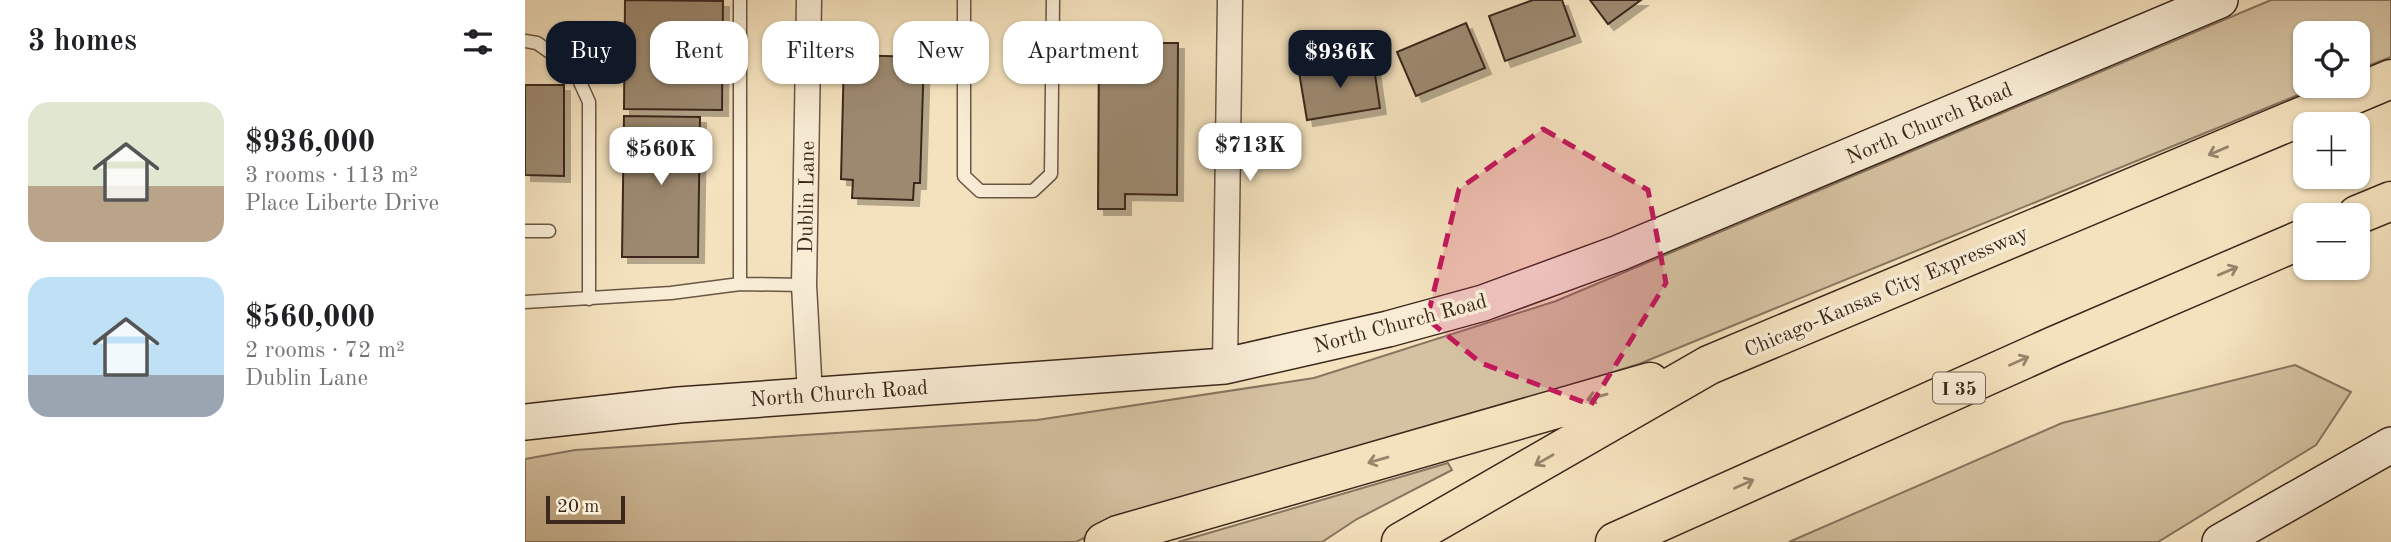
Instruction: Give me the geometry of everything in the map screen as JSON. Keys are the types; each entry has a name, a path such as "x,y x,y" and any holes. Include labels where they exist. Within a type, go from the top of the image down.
{"highway":[{"name":"Chicago-Kansas City Expressway","path":"1401,542 1709,365 2391,79"},
{"path":"2370,210 2391,201"},
{"name":"I 35","path":"1615,542 2056,345 2293,243"},
{"path":"1104,542 1118,535 1709,365"},
{"path":"1647,542 1711,499"}],"main road":[{"name":"North Church Road","path":"525,422 679,405 1225,366 1388,329 1483,303 1619,254 2220,0"},
{"path":"2220,542 2391,445"}],"street":[{"name":"Dublin Lane","path":"809,0 804,285 810,395"},
{"path":"1225,366 1230,0"}],"lane":[{"path":"740,0 740,284"},
{"path":"964,0 964,176 980,191 1033,191 1052,174 1053,0"},
{"path":"525,41 537,43 574,69 589,102 589,299"},
{"path":"525,231 549,231"},
{"path":"525,302 589,299 740,284 804,285"}],"highlighted area":[{"path":"1543,129 1648,190 1666,283 1591,405 1481,363 1427,319 1459,189"}],"shaded area":[{"path":"2271,0 2391,0 2391,57 2370,65 2370,21 2293,21 2293,97 1639,364 1104,528 1076,542 525,542 525,459 575,450 1037,420 1314,378 1556,301"},
{"path":"2295,365 2351,392 2316,445 2158,542 1789,542 2062,423"},
{"path":"1448,463 1452,470 1357,519 1322,542 1178,542"}],"building":[{"path":"625,0 723,1 723,21 650,21 650,84 722,84 722,110 624,109 624,84 636,84 636,21 625,21"},
{"path":"1533,0 1562,0 1575,36 1505,61 1489,16"},
{"path":"1590,0 1641,0 1608,24"},
{"path":"1466,23 1485,68 1416,96 1397,52"},
{"path":"1163,43 1178,43 1177,195 1125,194 1125,209 1098,209 1099,84 1163,84"},
{"path":"879,56 893,56 893,84 923,84 920,183 914,183 913,200 852,198 853,180 841,179 843,84 879,84"},
{"path":"1373,61 1380,108 1307,120 1299,72"},
{"path":"525,85 564,85 564,176 525,175"},
{"path":"624,116 700,117 698,257 622,257"}]}
